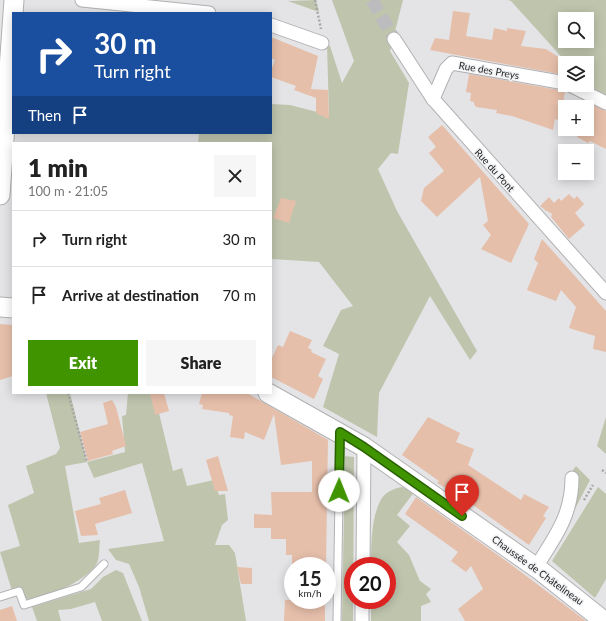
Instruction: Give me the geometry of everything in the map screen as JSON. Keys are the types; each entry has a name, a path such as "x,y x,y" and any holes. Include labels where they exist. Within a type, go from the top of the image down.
{"main road":[{"path":"13,12 14,0"},
{"path":"0,195 12,28"},
{"path":"0,307 12,308"},
{"name":"Chaussée de Châtelineau","path":"270,394 340,432 364,447 536,567 604,621"}],"street":[{"path":"82,0 202,12"},
{"path":"272,25 322,43"},
{"name":"Rue du Pont","path":"394,39 433,99 606,293"},
{"name":"Rue des Preys","path":"433,99 446,69 452,64 558,82"},
{"path":"584,92 606,103"},
{"path":"363,557 364,447"},
{"path":"536,567 568,510 572,494 572,478"},
{"path":"362,609 362,621"}],"lane":[{"path":"337,621 340,432"},
{"path":"0,597 19,591 24,605 54,596 81,587 104,564"}],"path":[{"path":"314,0 320,24"},
{"path":"68,394 87,462"},
{"path":"602,470 606,473"}],"green space":[{"path":"316,0 319,11 288,1"},
{"path":"332,0 403,0 390,51 409,83 398,154 391,153 378,169 397,211 477,351 470,360 430,296 379,393 377,437 323,407 339,354 323,346 341,310 353,306 319,262 272,259 272,142 198,142 199,134 272,134 272,104 290,105 329,115 327,45 330,46 342,83 354,61"},
{"path":"508,0 606,0 606,95 594,90 594,56 561,56 511,1"},
{"path":"46,394 70,394 87,462 65,466 79,543 100,540 98,559 96,565 90,571 74,583 44,596 26,599 22,592 12,591 0,552 20,546 8,505 34,493 26,466 56,454 60,448"},
{"path":"128,394 150,394 159,413 173,471 182,468 187,486 214,480 219,495 225,494 228,520 222,525 215,545 229,545 235,553 246,621 149,621 139,587 129,564 116,560 108,549 164,541 142,463 94,478 87,462 125,452 122,416 126,415"},
{"path":"606,417 606,454 597,446"},
{"path":"345,456 354,457 353,557 344,557 344,609 353,609 353,621 342,621"},
{"path":"576,466 590,480 574,511 578,490 576,475 573,470"},
{"path":"401,487 415,491 397,515 410,526 397,542 409,555 420,581 431,589 426,594 431,602 421,606 421,621 371,621 371,609 396,609 396,557 371,557 374,522 378,505 388,492"},
{"path":"598,487 606,494 606,579 595,598 552,561"},
{"path":"116,570 123,573 142,621 102,621 95,602 71,609 58,610 61,621 37,621 32,607 91,589 103,577"}],"building":[{"path":"453,11 470,13 466,36 492,40 494,28 507,31 507,28 526,31 521,46 546,49 558,57 558,74 430,50 435,38 449,40"},
{"path":"272,37 318,56 311,89 328,90 329,119 316,113 316,98 294,90 296,86 272,77 272,68 275,60 272,58"},
{"path":"469,74 558,90 558,92 565,92 564,100 558,100 558,120 555,119 553,130 512,116 496,113 497,110 476,107 474,102 470,101 471,93 466,92"},
{"path":"594,105 606,111 606,149 590,141 588,143 577,137 594,136"},
{"path":"442,125 529,224 511,263 481,249 491,235 483,225 488,221 480,177 437,217 421,201 424,188 444,171 429,153 436,147 428,137"},
{"path":"569,194 574,199 577,196 584,204 575,213 585,225 569,239 551,217 552,214 540,206 549,197 554,203 559,198 561,201"},
{"path":"281,198 296,201 289,223 273,218"},
{"path":"542,239 606,311 606,352 593,349 595,336 569,328 576,307 561,290 556,301 527,290 538,263 534,259"},
{"path":"0,324 12,325 12,376 0,380"},
{"path":"290,331 312,340 308,348 312,350 311,352 326,359 318,376 323,379 314,399 272,378 272,358 278,345 283,347"},
{"path":"150,394 164,394 169,411 155,415"},
{"path":"202,394 249,394 328,440 326,557 292,557 292,555 286,555 286,539 271,539 271,528 254,528 254,514 272,515 271,492 312,492 312,461 281,465 274,414 264,440 245,432 244,439 230,437 233,416 229,415 229,413 202,409 203,405 199,404"},
{"path":"112,400 116,407 126,446 112,451 113,454 88,461 80,432 108,424 103,403"},
{"path":"428,417 460,433 456,442 474,449 468,465 521,500 524,494 549,507 543,516 546,518 529,545 452,490 451,491 437,483 439,481 402,455"},
{"path":"218,456 228,491 215,491 206,460"},
{"path":"125,490 132,513 95,524 98,535 81,536 75,511 101,504 99,498"},
{"path":"416,497 509,563 586,621 465,621 458,609 483,589 471,566 466,572 451,561 458,552 405,514"},
{"path":"237,567 252,568 252,584 241,584"},
{"path":"12,606 17,621 0,621 0,610"},
{"path":"285,609 325,609 325,621 284,621"}],"tunnel":[{"path":"372,0 394,39"}],"route":[{"path":"339,491 340,432 351,438 462,516"}]}
